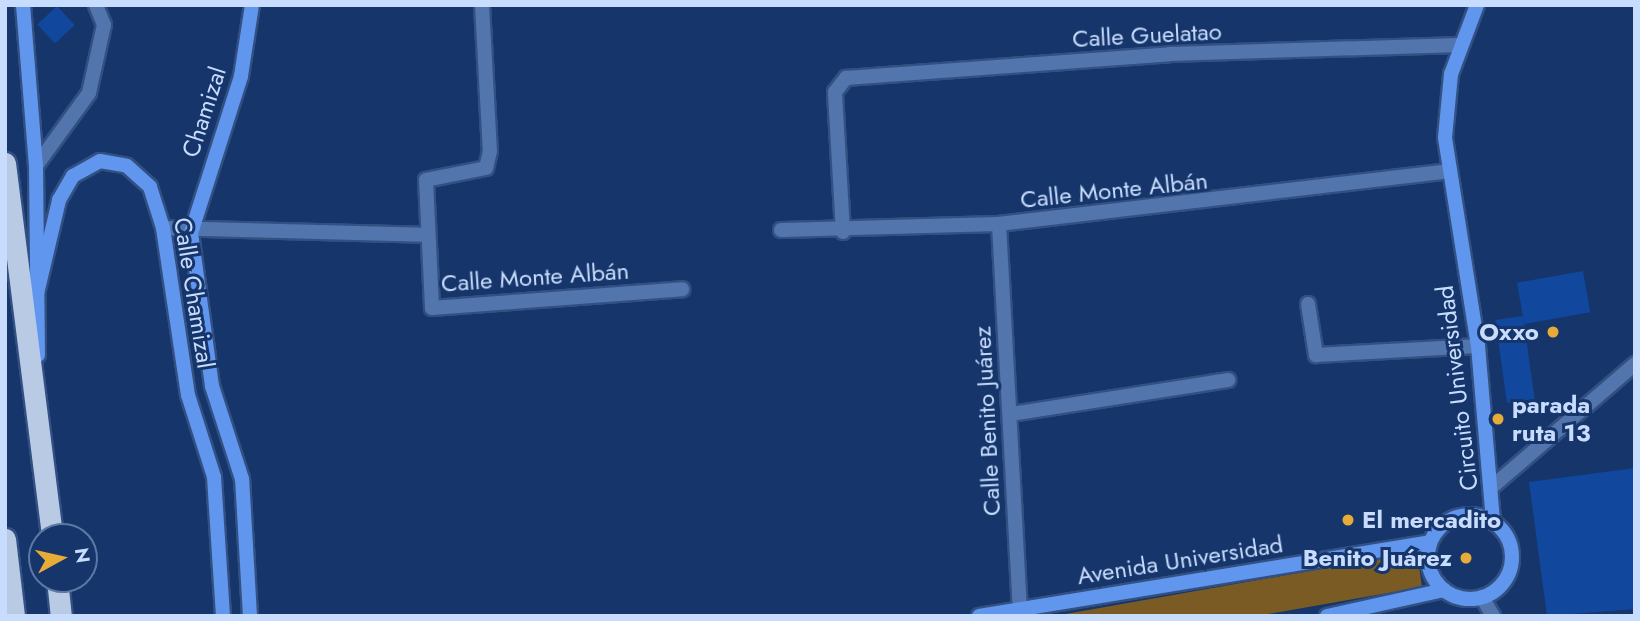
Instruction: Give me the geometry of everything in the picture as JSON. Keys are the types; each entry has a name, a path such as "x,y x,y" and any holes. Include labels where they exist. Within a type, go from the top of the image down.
{"highway":[{"path":"5,163 50,523"},
{"path":"5,539 14,613"},
{"path":"59,593 61,616"}],"street":[{"path":"23,5 36,166 38,419"},
{"path":"36,166 89,93 104,25 96,5"},
{"name":"Chamizal","path":"191,233 241,76 252,5"},
{"path":"426,235 426,180 486,167 490,151 482,5"},
{"name":"Circuito Universidad","path":"1477,5 1460,45 1444,103 1450,171 1478,346 1493,522"},
{"name":"Calle Guelatao","path":"843,232 837,82 1170,54 1460,45"},
{"name":"Calle Chamizal","path":"37,294 59,200 73,176 100,161 127,166 150,187 163,228 188,395 214,477 223,616"},
{"name":"Calle Monte Albán","path":"781,230 843,232 999,224 1450,171"},
{"name":"Calle Benito Juárez","path":"999,224 1020,612"},
{"name":"Calle Monte Albán","path":"163,228 191,233 426,235 432,308 682,289"},
{"name":"Calle Chamizal","path":"191,233 212,386 242,479 250,616"},
{"path":"1308,304 1316,355 1478,346"},
{"path":"1492,487 1635,364"},
{"path":"1011,414 1228,380"},
{"path":"1444,590 1429,568 1430,542 1457,516 1493,522 1509,543 1510,569 1482,597"},
{"name":"Avenida Universidad","path":"979,616 1020,612 1430,542"},
{"path":"1327,616 1386,611 1444,590 1482,597 1493,616"},
{"path":"5,591 14,613"}],"shaded area":[{"path":"1417,552 1422,587 1257,616 1054,616"}],"building":[{"path":"57,6 75,25 55,43 37,24"},
{"path":"1583,271 1590,312 1524,324 1517,283"},
{"path":"1523,316 1535,399 1507,403 1495,320"},
{"path":"1635,468 1635,609 1547,616 1529,482"}],"place":[{"name":"Oxxo","path":"1553,332"},
{"name":"parada ruta 13","path":"1498,419"},
{"name":"El mercadito","path":"1348,520"},
{"name":"Benito Juárez","path":"1466,558"}]}
